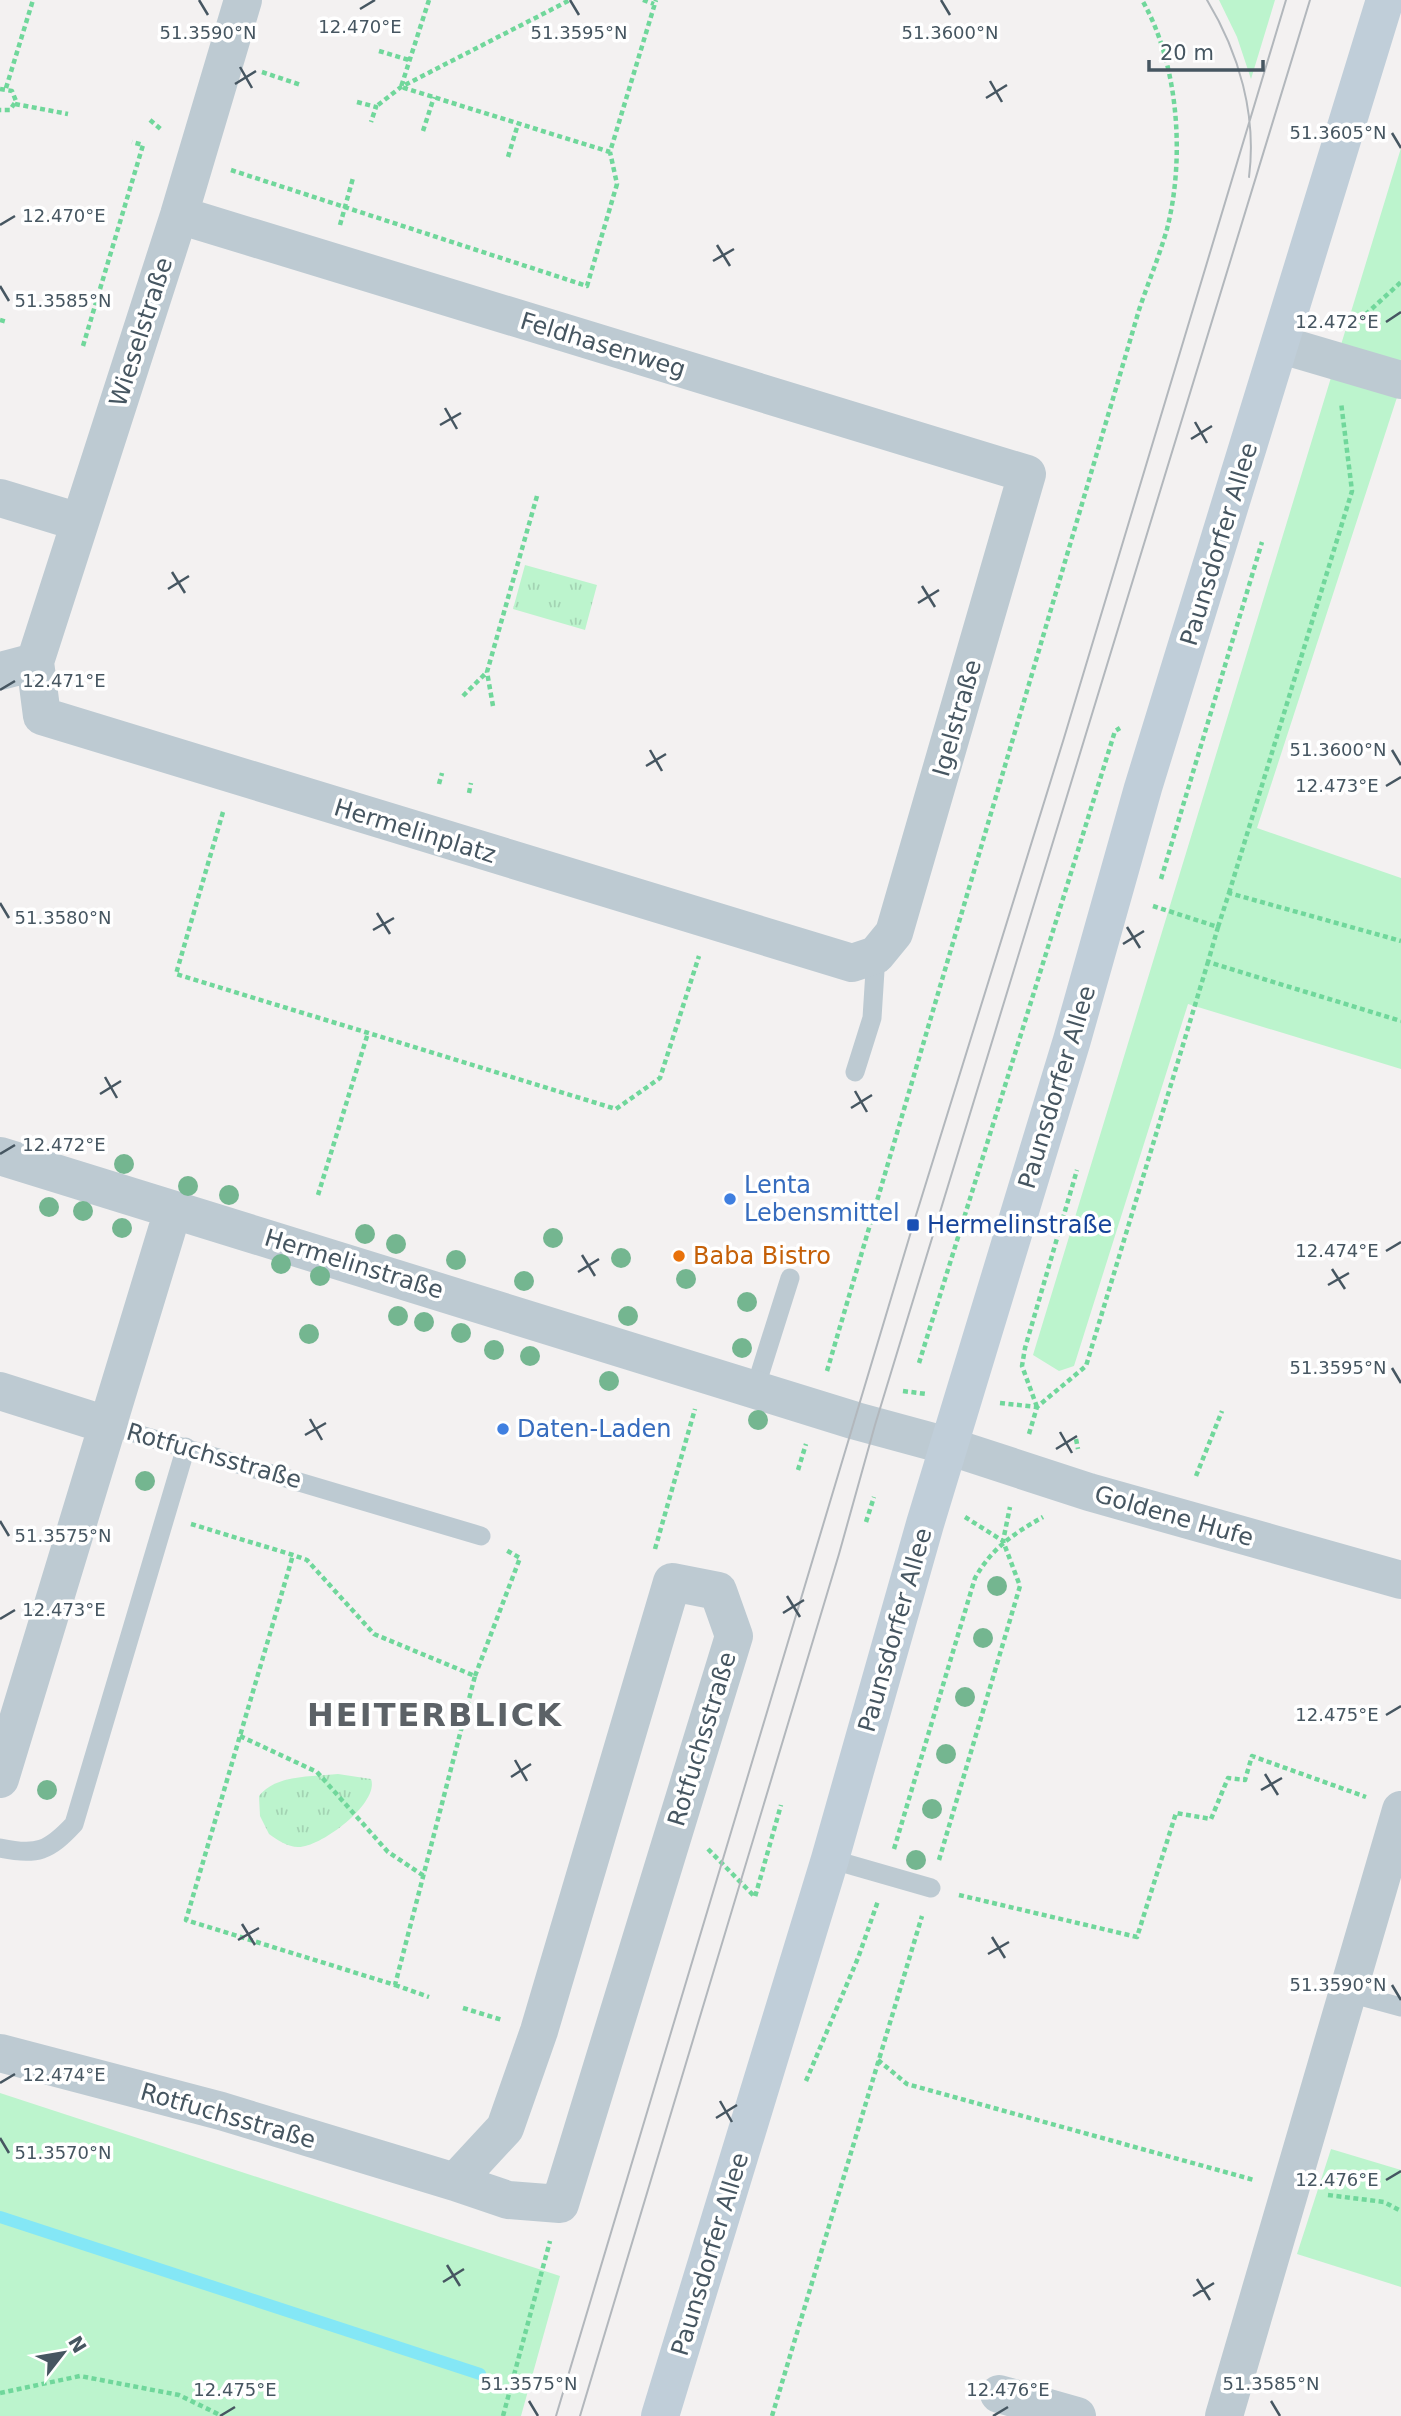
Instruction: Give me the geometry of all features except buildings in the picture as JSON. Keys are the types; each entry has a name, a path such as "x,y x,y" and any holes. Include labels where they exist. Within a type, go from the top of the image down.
{"main road":[{"name":"Paunsdorfer Allee","path":"660,2416 830,1859 948,1446 1069,1052 1169,704 1282,345 1385,0"}],"street":[{"name":"Wieselstraße","path":"18,667 79,522 179,215 243,0"},
{"name":"Feldhasenweg","path":"179,215 1027,474"},
{"path":"1282,345 1401,380"},
{"name":"Igelstraße","path":"876,955 894,933 1027,474"},
{"path":"0,498 79,522"},
{"name":"Hermelinplatz","path":"18,667 42,716 710,922 852,963 876,955"},
{"name":"Hermelinstraße","path":"0,1156 948,1446"},
{"name":"Rotfuchsstraße","path":"0,1779 173,1210"},
{"name":"Rotfuchsstraße","path":"0,1391 107,1425"},
{"name":"Goldene Hufe","path":"948,1446 1089,1493 1401,1580"},
{"path":"455,2182 505,2128 539,2031 672,1582"},
{"name":"Rotfuchsstraße","path":"0,2053 221,2111 508,2200 560,2204 734,1636 718,1591 672,1582"},
{"path":"1224,2416 1346,1992 1389,1805"},
{"path":"999,2394 1077,2416"}],"lane":[{"path":"855,1072 872,1018 876,955"},
{"path":"755,1389 790,1278"},
{"name":"Rotfuchsstraße","path":"107,1425 481,1536"},
{"path":"0,1848 23,1853 52,1847 74,1824 186,1447"},
{"path":"830,1859 931,1888"},
{"path":"1346,1992 1401,2007"}],"path":[{"path":"0,110 10,110 15,104 14,94 3,89 33,0"},
{"path":"401,87 429,0"},
{"path":"378,105 401,87 570,0"},
{"path":"230,170 587,286 617,184 610,152 655,2 643,0"},
{"path":"825,1381 1139,310 1167,228 1177,153 1174,103 1169,70 1142,0"},
{"path":"379,51 409,60"},
{"path":"258,70 301,85"},
{"path":"401,87 610,152"},
{"path":"423,131 434,97"},
{"path":"357,102 376,107 371,122"},
{"path":"15,104 68,114"},
{"path":"508,157 518,124"},
{"path":"83,346 143,145 132,142"},
{"path":"344,206 353,178"},
{"path":"1079,1160 1022,1366 1037,1407 1086,1366 1352,491 1343,408 1318,357 1401,282"},
{"path":"0,320 7,322"},
{"path":"493,705 488,672 537,496"},
{"path":"1149,919 1266,531"},
{"path":"463,696 488,672"},
{"path":"919,1363 1115,731 1169,704"},
{"path":"439,784 442,773"},
{"path":"234,775 176,974 616,1109 660,1077 710,922"},
{"path":"469,793 471,783"},
{"path":"1229,892 1401,941"},
{"path":"1153,906 1218,927"},
{"path":"1208,962 1401,1021"},
{"path":"318,1195 368,1033"},
{"path":"672,1582 654,1555 706,1374"},
{"path":"1196,1476 1222,1410"},
{"path":"866,1522 874,1497"},
{"path":"166,1517 307,1560 374,1634 475,1676"},
{"path":"804,2085 858,1958 886,1875 975,1578 988,1556 1003,1541 1038,1520"},
{"path":"395,1985 475,1676 520,1558 481,1536"},
{"path":"772,2416 1020,1586 1003,1541"},
{"path":"293,1555 186,1920 429,1997"},
{"path":"240,1736 317,1772 388,1852 424,1876"},
{"path":"931,1888 1137,1937 1176,1813 1211,1819 1228,1778 1245,1780 1252,1756 1389,1805"},
{"path":"665,1860 704,1872 708,1849 755,1896 781,1804"},
{"path":"878,2060 907,2084 1289,2190 1384,2202 1401,2211"},
{"path":"503,2416 560,2204"},
{"path":"0,2393 80,2376 179,2395 222,2416"}],"green space":[{"path":"1219,0 1275,0 1251,79 1237,37"},
{"path":"1401,148 1401,385 1257,828 1401,878 1401,1069 1188,1004 1074,1366 1059,1371 1033,1355"},
{"path":"525,565 597,585 585,630 513,609"},
{"path":"338,1774 371,1779 371,1789 366,1800 346,1822 320,1840 298,1847 279,1841 269,1834 260,1816 259,1796 266,1789 285,1780"},
{"path":"0,2093 560,2276 521,2416 0,2416"},
{"path":"1331,2149 1401,2170 1401,2287 1297,2254"}],"waterway":[{"path":"0,2217 480,2374"}],"tram line":[{"path":"1207,0 1228,41 1243,85 1250,131 1249,177"},
{"path":"556,2416 913,1225 1064,738 1286,0"},
{"path":"580,2416 839,1554 875,1425 1310,0"}],"place":[{"name":"Lenta Lebensmittel","path":"730,1199"},
{"name":"Hermelinstraße","path":"913,1225"},
{"name":"Baba Bistro","path":"679,1256"},
{"name":"Daten-Laden","path":"503,1429"}],"district":[{"name":"HEITERBLICK","path":"435,1715"}]}
